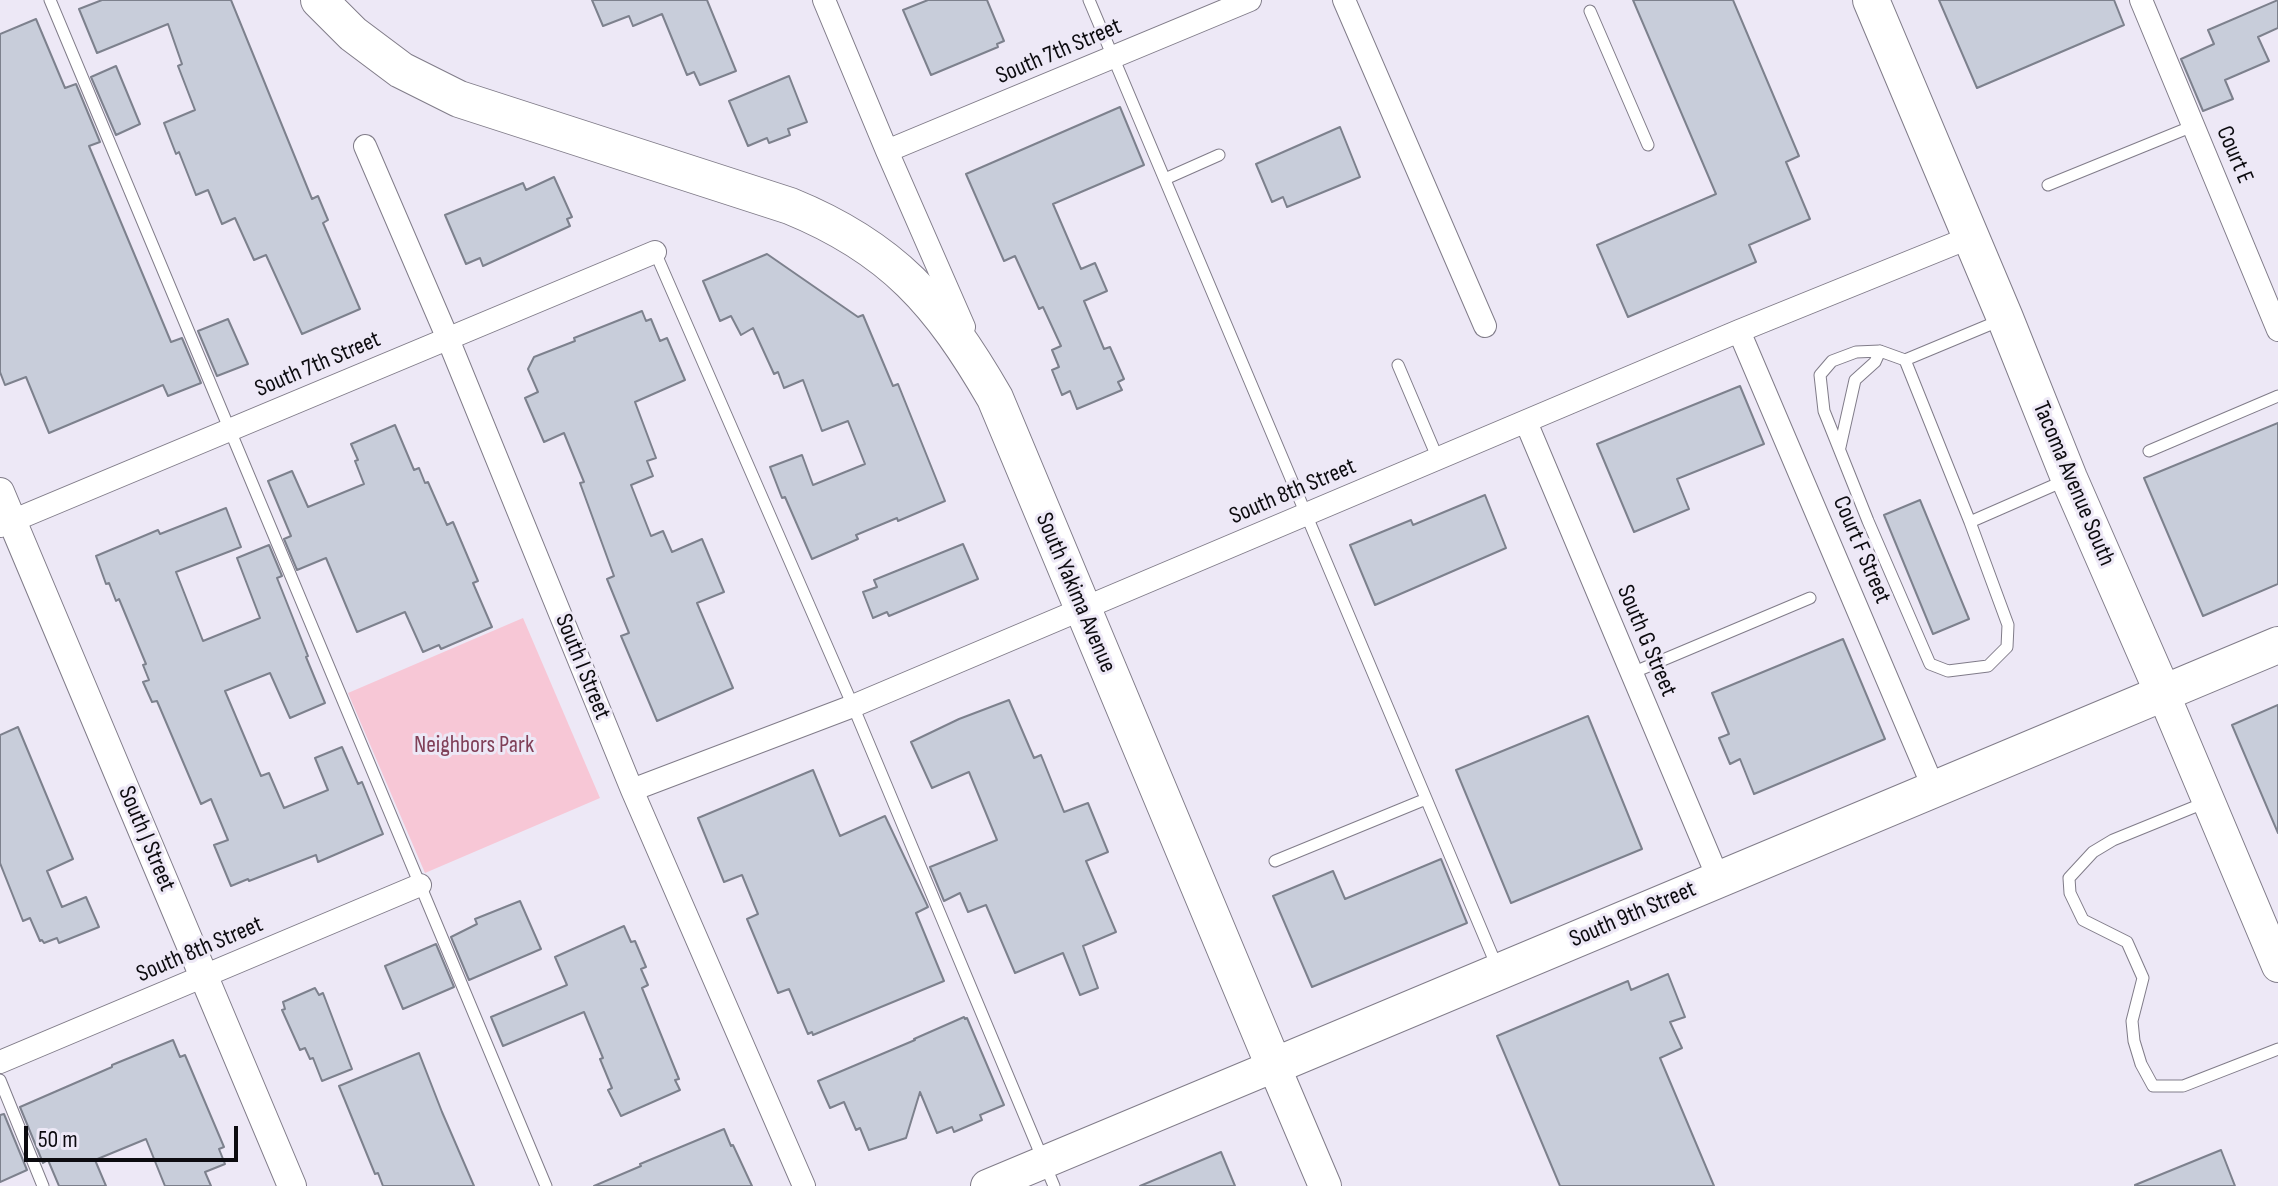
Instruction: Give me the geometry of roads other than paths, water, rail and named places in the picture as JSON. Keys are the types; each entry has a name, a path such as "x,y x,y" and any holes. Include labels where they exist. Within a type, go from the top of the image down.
{"main road":[{"path":"319,0 353,34 401,70 459,99 790,206 855,237 912,282 937,310 995,398"},
{"name":"Tacoma Avenue South","path":"1871,0 2069,478 2278,966"},
{"name":"South Yakima Avenue","path":"995,398 1325,1186"},
{"name":"South 9th Street","path":"987,1186 1049,1174 1274,1066 2278,645"}],"street":[{"name":"South Yakima Avenue","path":"824,0 995,398"},
{"name":"South 7th Street","path":"887,151 1250,0"},
{"path":"1344,0 1485,326"},
{"name":"Court E","path":"2141,0 2278,330"},
{"name":"South I Street","path":"365,146 448,339 632,790 804,1186"},
{"name":"South 8th Street","path":"632,790 853,706 1739,331 1971,237"},
{"name":"South 7th Street","path":"6,523 655,252"},
{"name":"Court F Street","path":"1739,331 1934,789"},
{"name":"South G Street","path":"1526,422 1719,880"},
{"name":"South J Street","path":"0,492 6,523 292,1186"},
{"name":"South 8th Street","path":"0,1062 420,885"}],"lane":[{"path":"50,0 546,1186"},
{"path":"1089,0 1499,971"},
{"path":"1590,11 1648,145"},
{"path":"2048,185 2193,126"},
{"path":"1165,179 1219,155"},
{"path":"655,252 853,706 1049,1174"},
{"path":"1905,360 2008,625 2007,647 1988,666 1948,671 1930,664 1824,411 1820,375 1832,361 1856,352 1880,351 1905,360 2005,318"},
{"path":"1840,450 1855,380 1875,362 1880,351"},
{"path":"1398,365 1438,459"},
{"path":"2149,451 2278,396"},
{"path":"1970,522 2069,478"},
{"path":"1632,673 1810,598"},
{"path":"1275,861 1426,799"},
{"path":"2209,801 2113,840 2093,852 2069,878 2070,893 2083,920 2127,942 2143,978 2132,1021 2141,1064 2153,1086 2183,1086 2278,1049"},
{"path":"0,1080 43,1186"}],"park label":[{"name":"Neighbors Park","path":"474,746"}]}
